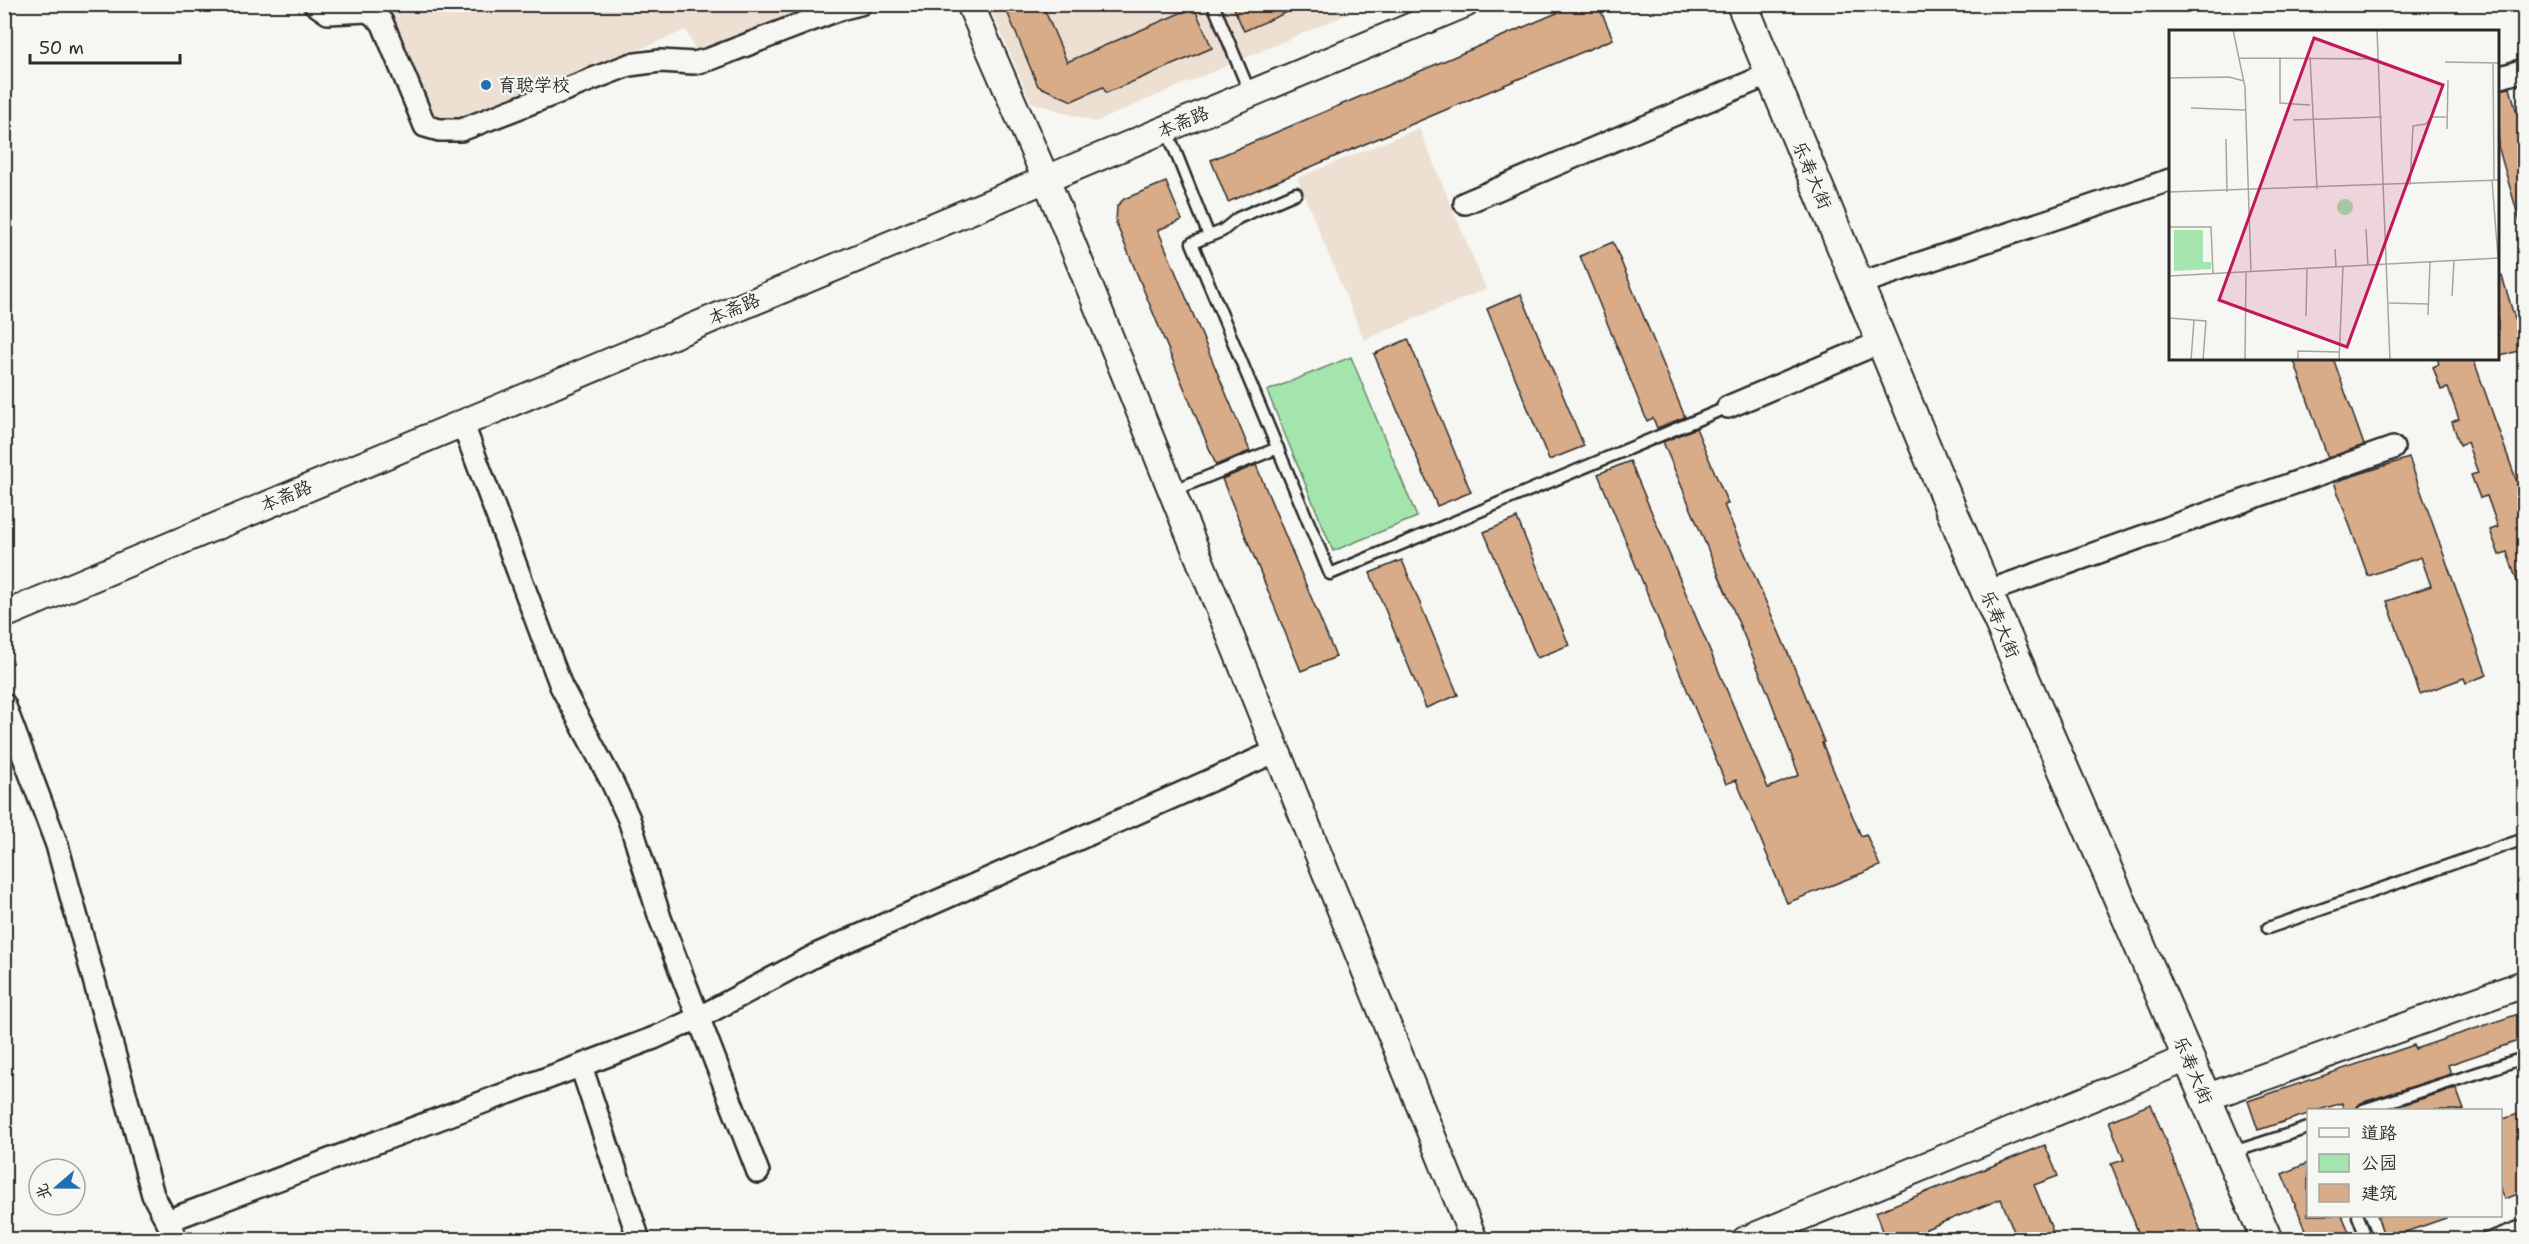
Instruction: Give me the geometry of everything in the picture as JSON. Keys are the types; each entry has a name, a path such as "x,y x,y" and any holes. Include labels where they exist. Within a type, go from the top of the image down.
{"main road":[{"name":"乐寿大街","path":"1742,4 1986,591 2267,1239"}],"street":[{"path":"315,4 328,13 368,12 382,22 425,126 439,130 461,130 629,65 660,62 694,63 710,59 840,9 860,4"},
{"path":"979,7 1046,179 1474,1239"},
{"name":"本斋路","path":"4,615 1166,129 1451,7"},
{"path":"2499,78 2524,70"},
{"path":"1465,203 1770,74"},
{"path":"1857,284 2169,180"},
{"path":"1728,407 1881,342"},
{"path":"462,422 561,686 629,819 660,918 758,1172"},
{"path":"1986,591 2393,448"},
{"path":"4,704 57,845 153,1195 177,1239"},
{"path":"167,1221 654,1038 698,1018 818,954 1277,751"},
{"path":"2205,1098 2524,984"},
{"path":"1745,1239 2188,1058"},
{"path":"581,1066 639,1239"}],"lane":[{"path":"1213,4 1250,93"},
{"path":"1166,129 1209,236"},
{"path":"1296,193 1238,218 1222,231 1192,243 1330,574 1728,407"},
{"path":"1172,492 1278,448"},
{"path":"2268,928 2524,839"},
{"path":"2366,1109 2524,1058"},
{"path":"2229,1154 2307,1128"},
{"path":"2359,1217 2367,1239"},
{"path":"2484,1239 2524,1225"}],"shaded area":[{"name":"育聪学校","path":"790,4 794,14 697,54 686,30 462,123 431,116 386,8 359,5"},
{"path":"989,5 1369,5 1095,122 1031,102"},
{"path":"1419,128 1486,289 1364,340 1297,178"}],"green space":[{"path":"1351,357 1417,517 1333,551 1267,391"}],"building":[{"path":"1030,4 1042,4 1067,62 1194,7 1212,48 1106,93 1103,87 1072,101 1038,86 1008,14"},
{"path":"1232,4 1306,4 1244,31"},
{"path":"1578,4 1598,4 1613,39 1228,202 1211,160"},
{"path":"2510,88 2524,138 2524,222 2520,222 2499,149 2499,90"},
{"path":"1166,182 1182,220 1158,230 1250,451 1216,465 1116,223 1117,206 1124,199"},
{"path":"1613,242 1685,417 1657,428 1653,418 1647,421 1580,256"},
{"path":"2499,276 2502,276 2524,349 2499,357"},
{"path":"1521,294 1584,446 1549,460 1487,309"},
{"path":"1408,339 1471,492 1437,506 1374,354"},
{"path":"2294,360 2334,360 2364,445 2328,458"},
{"path":"2438,360 2474,360 2524,502 2524,596 2522,596 2507,552 2499,555 2490,530 2498,527 2487,496 2480,498 2471,475 2478,473 2467,442 2460,445 2452,422 2459,419 2448,388 2441,390 2433,367 2439,364"},
{"path":"1696,428 1728,504 1724,505 1794,667 1824,742 1822,743 1861,836 1866,834 1880,866 1787,903 1736,780 1726,784 1598,474 1630,461 1768,788 1799,775 1768,693 1663,442"},
{"path":"2409,458 2487,675 2466,683 2464,678 2420,694 2387,601 2431,586 2421,557 2368,576 2334,482"},
{"path":"1256,465 1336,657 1301,671 1222,479"},
{"path":"1517,518 1569,645 1537,658 1484,532"},
{"path":"1402,560 1458,695 1426,708 1370,573"},
{"path":"2524,1012 2524,1039 2448,1065 2451,1074 2361,1103 2357,1109 2343,1109 2342,1103 2322,1109 2307,1109 2307,1114 2258,1130 2248,1101 2414,1045 2415,1049"},
{"path":"2456,1088 2464,1109 2389,1109"},
{"path":"2151,1104 2204,1239 2141,1239 2111,1164 2124,1160 2109,1121"},
{"path":"2524,1112 2524,1192 2504,1199 2502,1194 2502,1119"},
{"path":"2045,1145 2058,1176 2034,1185 2056,1239 2017,1239 2001,1199 1926,1229 1930,1239 1886,1239 1876,1212"},
{"path":"2307,1163 2307,1217 2343,1217 2352,1239 2310,1239 2282,1174"},
{"path":"2378,1217 2446,1217 2446,1218 2385,1239"}],"place":[{"name":"育聪学校","path":"486,85"}]}
